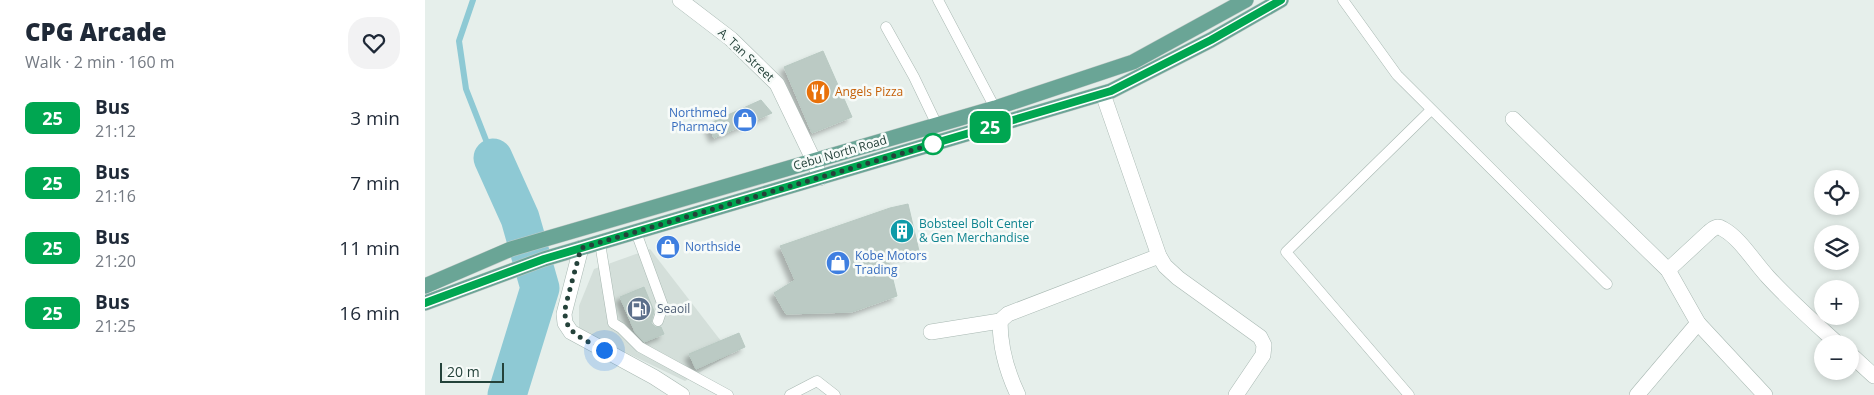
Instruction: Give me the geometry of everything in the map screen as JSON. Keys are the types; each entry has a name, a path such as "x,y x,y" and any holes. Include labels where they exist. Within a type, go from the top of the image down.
{"main road":[{"name":"Cebu North Road","path":"425,286 511,249 995,108 1133,62 1247,0"},
{"name":"Cebu North Road","path":"425,303 544,259 1103,94 1211,40 1281,0"}],"street":[{"name":"A. Tan Street","path":"682,1 731,39 777,84 814,161 820,178"},
{"path":"1103,94 1159,256 1165,266 1178,278 1260,337 1264,345 1263,355 1236,395"},
{"path":"1513,119 1668,270 1698,323 1761,394"},
{"path":"1668,270 1709,232 1716,227 1721,227 1797,307 1828,335"},
{"path":"581,248 564,314 565,323 571,332 654,377 682,395"},
{"path":"931,332 1000,321 1008,314 1159,256"},
{"path":"1000,321 1007,372 1018,395"},
{"path":"1637,395 1698,323"},
{"path":"1859,362 1874,376"},
{"path":"654,377 659,395"}],"lane":[{"path":"938,0 995,108"},
{"path":"1343,0 1397,75 1607,284"},
{"path":"886,27 937,125"},
{"path":"1409,395 1286,252 1431,110"},
{"path":"636,232 663,306 658,321"},
{"path":"600,243 613,323 621,328 640,347 728,395"},
{"path":"621,328 635,331"},
{"path":"790,395 817,381 835,395"}],"shaded area":[{"path":"650,249 731,354 685,381 579,330 579,306 594,269"}],"building":[{"name":"Angels Pizza","path":"823,51 852,117 812,133 784,67"},
{"path":"761,100 772,113 714,138 708,124"},
{"name":"Kobe Motors Trading","path":"908,204 919,251 888,259 897,296 852,312 786,314 774,293 795,280 780,246 890,208"},
{"name":"Seaoil","path":"644,287 654,311 651,323 655,327 661,327 664,334 644,342 635,332 620,297"},
{"path":"739,333 745,347 696,369 689,354"}],"waterway":[{"path":"473,0 459,41 466,89 493,158"},
{"path":"493,158 520,218 540,288 507,395"}],"bus line":[{"name":"25","path":"425,303 544,259 1111,91 1211,40 1281,0"}],"place":[{"name":"Angels Pizza","path":"818,92"},
{"name":"Northmed Pharmacy","path":"745,120"},
{"name":"Bobsteel Bolt Center & Gen Merchandise","path":"902,231"},
{"name":"Northside","path":"668,247"},
{"name":"Kobe Motors Trading","path":"838,263"},
{"name":"Seaoil","path":"639,309"}],"route":[{"path":"604,350 571,332 565,323 566,304 581,248 940,142 933,144"}]}
